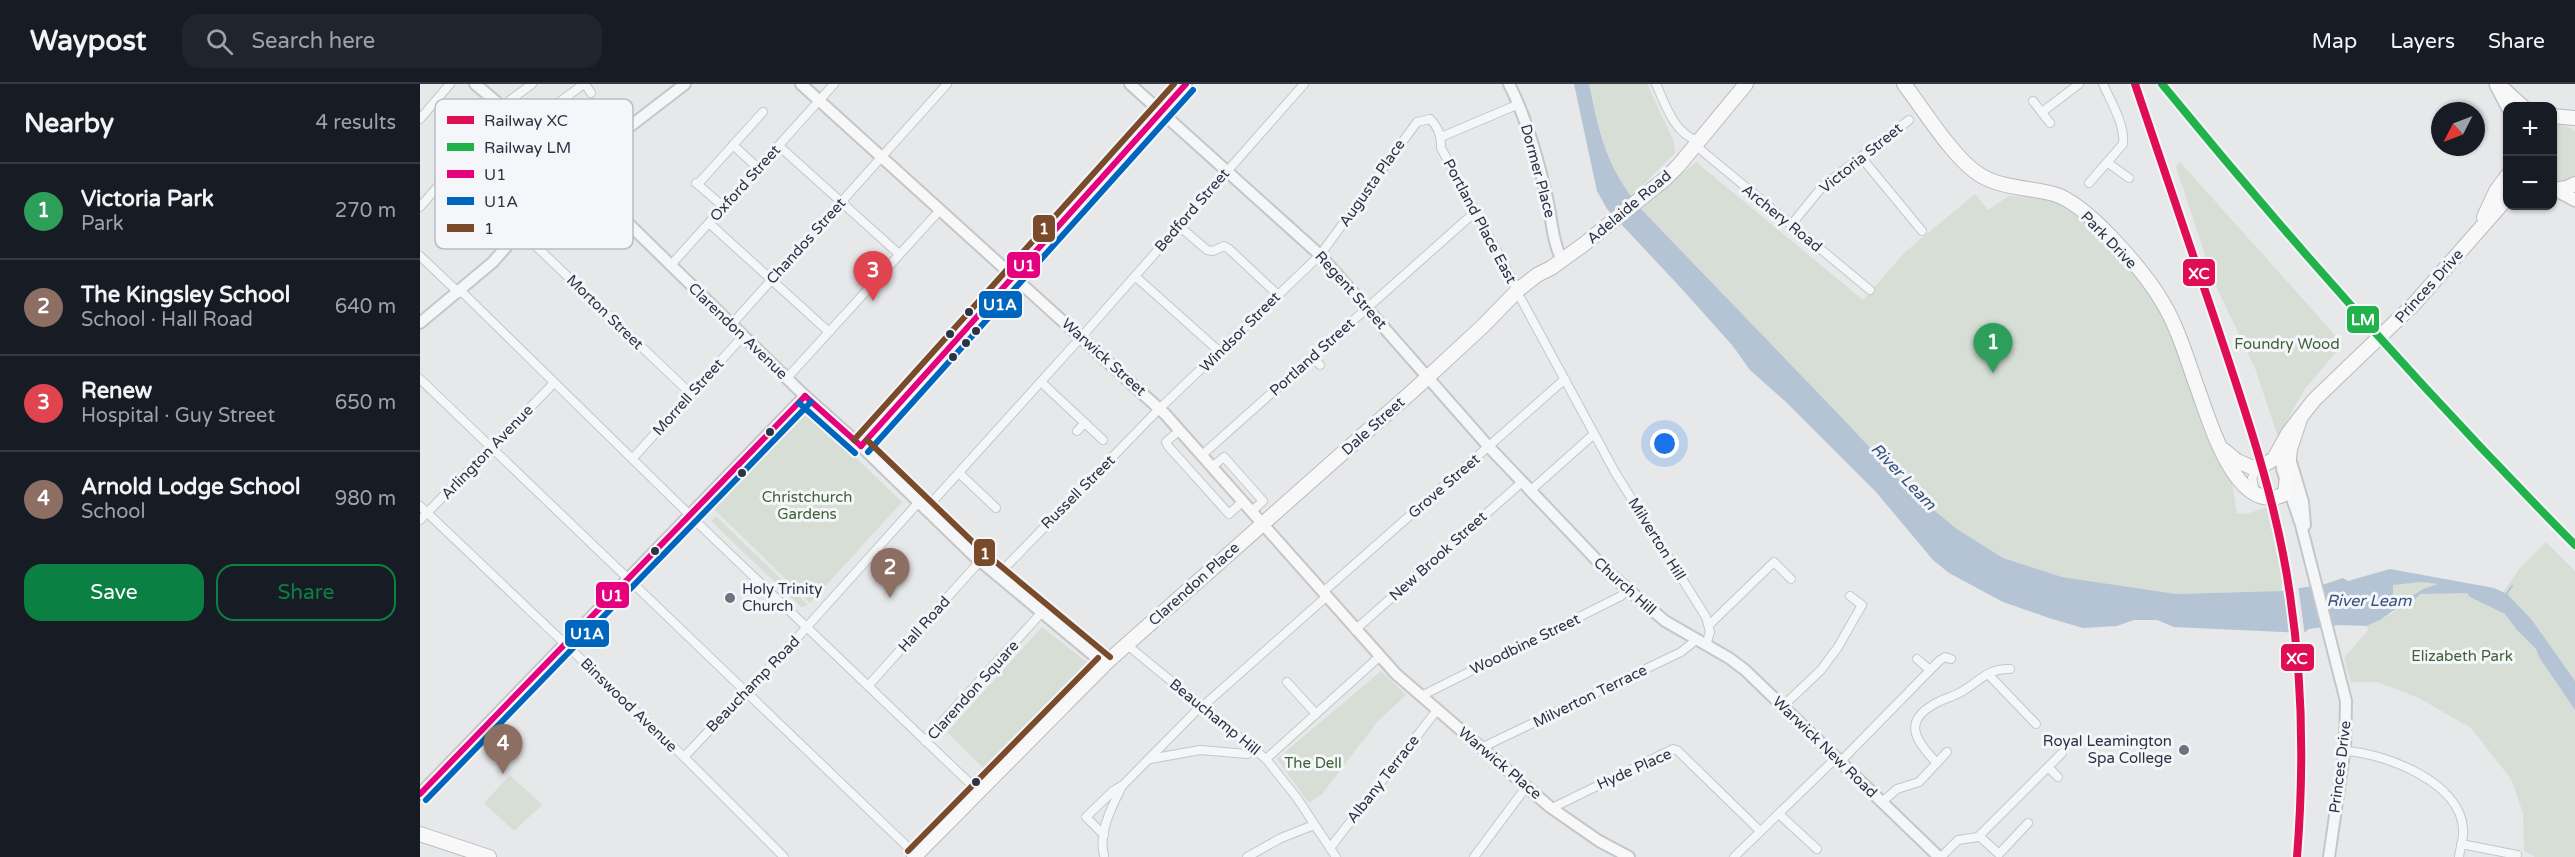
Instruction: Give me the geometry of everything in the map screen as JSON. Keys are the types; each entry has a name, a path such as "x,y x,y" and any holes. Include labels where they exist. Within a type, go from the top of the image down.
{"highway":[{"name":"Adelaide Road","path":"1519,295 1542,281 1557,264 1647,195 1679,165 1693,141 1746,84"},
{"name":"Park Drive","path":"1904,84 1963,160 1977,173 1998,184 2059,196 2090,219 2121,249 2152,286 2164,305 2185,352 2217,442 2228,465 2244,484 2256,493"},
{"name":"Princes Drive","path":"2480,227 2488,205 2503,182"},
{"path":"2557,189 2575,184"},
{"name":"Princes Drive","path":"2288,490 2285,455 2289,432 2323,391 2414,304 2503,202"},
{"name":"Dale Street","path":"1262,524 1519,295"},
{"name":"Park Drive","path":"2217,442 2237,461 2258,467"},
{"path":"2258,467 2285,455"},
{"path":"2256,493 2270,498 2288,490"},
{"name":"Clarendon Place","path":"1126,644 1262,524"},
{"path":"915,856 1126,644"},
{"path":"420,834 489,857"}],"main road":[{"name":"Warwick Street","path":"801,84 1160,409 1379,657"},
{"path":"861,446 1186,84"},
{"path":"2497,84 2518,102"},
{"path":"2497,84 2505,102"},
{"path":"2557,191 2575,200"},
{"path":"420,794 805,396"},
{"name":"Clarendon Avenue","path":"805,396 861,446"},
{"name":"Warwick Place","path":"1379,657 1552,808 1599,841 1629,857"}],"street":[{"path":"437,99 450,84"},
{"name":"Clarendon Avenue","path":"475,84 494,99"},
{"path":"514,99 532,84"},
{"path":"563,99 584,84 591,93"},
{"path":"633,124 685,84"},
{"name":"Oxford Street","path":"670,266 834,84"},
{"name":"Chandos Street","path":"731,325 915,120 926,110 933,111 932,105 936,96 947,84"},
{"name":"Regent Street","path":"1130,84 1320,255 1552,516"},
{"name":"Bedford Street","path":"1041,382 1304,84"},
{"name":"Dormer Place","path":"1509,84 1519,104 1540,170 1556,244 1557,264"},
{"name":"Archery Road","path":"1656,84 1674,122 1693,141 1870,290"},
{"path":"2042,112 2079,84"},
{"path":"2089,183 2123,144 2123,134 2103,84"},
{"path":"2033,101 2050,123"},
{"path":"420,119 435,102"},
{"path":"1441,136 1519,104"},
{"path":"723,207 697,184 763,112"},
{"name":"Portland Place East","path":"1430,119 1441,136 1441,148 1565,379"},
{"name":"Augusta Place","path":"1320,255 1414,124 1430,119"},
{"name":"Victoria Street","path":"1791,225 1822,187 1909,120"},
{"path":"733,145 759,168"},
{"path":"779,146 899,254"},
{"path":"1861,157 1922,231"},
{"path":"2108,163 2129,178"},
{"path":"420,207 435,189"},
{"path":"787,378 940,210"},
{"name":"Portland Street","path":"1202,455 1475,212"},
{"path":"709,223 829,332"},
{"path":"1179,226 1207,250 1213,251 1224,246 1229,249 1278,295"},
{"name":"Clarendon Avenue","path":"633,230 805,396"},
{"path":"420,324 460,292 504,249"},
{"name":"Morton Street","path":"539,249 691,394"},
{"name":"Windsor Street","path":"1160,409 1320,255"},
{"path":"420,256 633,458 925,741"},
{"path":"1135,276 1220,352"},
{"name":"Morrell Street","path":"633,458 743,336"},
{"path":"1312,357 1320,365"},
{"path":"420,379 915,856"},
{"name":"Milverton Hill","path":"1565,379 1636,507 1709,625"},
{"name":"Grove Street","path":"1104,836 1086,817 1113,791 1123,785 1203,706 1565,379"},
{"path":"1041,382 1103,440"},
{"name":"Beauchamp Road","path":"684,758 921,507 937,497 1041,382"},
{"name":"Arlington Avenue","path":"420,520 554,383"},
{"name":"Russell Street","path":"998,575 1160,409"},
{"path":"1077,431 1085,423"},
{"path":"1180,430 1166,442 1168,446 1229,514 1242,502"},
{"path":"1530,491 1594,434"},
{"name":"Clarendon Avenue","path":"861,446 921,507 980,561 1043,611"},
{"name":"Princes Drive","path":"2285,455 2303,502 2304,538"},
{"path":"1212,467 1224,457 1263,501 1251,512"},
{"path":"2256,493 2252,478 2258,467"},
{"path":"959,473 996,508"},
{"name":"New Brook Street","path":"1355,630 1522,482"},
{"name":"Princes Drive","path":"2288,490 2304,538 2346,701 2345,751 2329,857"},
{"name":"Binswood Avenue","path":"420,506 684,758 784,857"},
{"name":"Church Hill","path":"1552,516 1628,590 1665,621 1701,643"},
{"name":"Hall Road","path":"868,686 980,561"},
{"path":"1701,643 1710,634 1709,625 1774,562 1791,579"},
{"name":"Woodbine Street","path":"1421,696 1618,598 1628,590"},
{"path":"1783,706 1821,670 1839,646 1862,605 1850,596"},
{"path":"1043,611 1104,664"},
{"name":"Clarendon Square","path":"978,791 925,741 1043,611"},
{"name":"Warwick New Road","path":"1701,643 1729,658 1745,670 1940,857"},
{"name":"Milverton Terrace","path":"1481,748 1701,643"},
{"name":"Beauchamp Hill","path":"1126,644 1266,759 1297,798 1336,857"},
{"path":"1266,759 1379,657"},
{"path":"1734,857 1930,670 1944,658 1951,659"},
{"path":"1917,659 1930,670"},
{"path":"1937,762 1918,743 1915,731 1917,720 1930,706 1958,694 1996,669 2010,669"},
{"path":"1988,674 2036,724"},
{"path":"1287,682 1316,714"},
{"name":"Albany Terrace","path":"1329,848 1437,710"},
{"path":"1149,760 1200,750 1246,754 1255,749"},
{"name":"Hyde Place","path":"1552,808 1674,749 1760,831"},
{"path":"2345,751 2362,753 2398,763 2436,786 2452,801 2460,816 2463,828 2459,857"},
{"path":"1882,802 1897,789 1919,782 1947,752"},
{"path":"1940,857 1958,840 1973,839 1979,836 2062,753"},
{"path":"2048,767 2058,777"},
{"path":"1104,855 1107,820 1123,785"},
{"path":"1474,857 1527,786"},
{"path":"1779,814 1817,849"},
{"path":"1979,836 1999,854 2028,824"},
{"path":"1247,857 1281,838 1314,825"},
{"path":"2461,844 2517,855"}],"green space":[{"path":"1589,84 1647,84 1674,142 1675,153 1631,197 1622,185 1609,157 1599,128"},
{"path":"2557,124 2575,131 2575,176 2567,181 2557,182"},
{"path":"1696,162 1863,300 1905,252 1975,194 1988,210 2009,196 2041,198 2058,203 2088,224 2128,266 2152,298 2170,331 2231,476 2237,513 2246,514 2271,506 2285,566 2281,591 2176,594 2062,577 2003,558 1957,529 1909,490 1641,209"},
{"name":"Foundry Wood","path":"2180,162 2343,344 2304,390 2278,437 2255,368 2214,282 2176,167"},
{"name":"Christchurch Gardens","path":"804,414 812,416 902,502 810,603 713,508 798,416"},
{"path":"716,516 808,605 801,607 711,521"},
{"path":"2546,542 2575,571 2575,681 2532,620 2503,592 2521,567"},
{"path":"2422,582 2439,584 2423,589 2407,599 2393,595 2393,585"},
{"name":"Elizabeth Park","path":"2467,593 2505,614 2536,649 2575,710 2575,857 2535,857 2524,851 2523,813 2511,779 2471,728 2419,698 2377,682 2351,682 2344,658 2368,630 2366,626 2391,614 2400,606 2408,607 2420,594"},
{"path":"1042,627 1088,663 984,769 947,732"},
{"name":"The Dell","path":"1381,671 1406,695 1378,721 1322,794 1309,803 1277,759"},
{"path":"510,775 542,805 514,831 484,803"}],"water":[{"name":"River Leam","path":"1574,84 1589,84 1601,135 1612,165 1641,209 1909,490 1957,529 2003,558 2062,577 2176,594 2281,591 2325,584 2343,578 2348,581 2390,569 2494,588 2507,594 2532,620 2575,681 2575,710 2536,649 2505,614 2470,597 2467,593 2420,594 2408,607 2400,606 2380,620 2366,626 2339,625 2309,629 2304,633 2174,627 2157,620 2134,620 2117,626 2083,628 2003,602 1949,573 1933,560 1876,492 1786,402 1750,370 1732,345 1607,209 1597,191","holes":["2422,582 2438,584 2423,589 2407,599 2393,595 2393,585"]}],"pier":[{"path":"2298,585 2305,636 2295,637 2288,587"}],"waterway":[{"path":"2505,596 2512,586"}],"rail line":[{"name":"XC","path":"2135,84 2240,394 2277,527 2290,595 2298,660 2301,791 2297,857"},
{"name":"LM","path":"2162,84 2261,203 2363,319 2575,545"}],"transit line":[{"name":"1","path":"854,440 1174,84"},
{"name":"U1","path":"861,446 1186,84"},
{"name":"U1A","path":"868,452 1193,90"},
{"name":"U1","path":"805,396 861,446"},
{"name":"U1","path":"420,794 805,396"},
{"name":"U1A","path":"426,800 811,402"},
{"name":"U1A","path":"799,403 855,453"},
{"name":"1","path":"867,440 979,548 1110,657"},
{"name":"1","path":"908,851 1098,658"}],"place":[{"name":"Renew","path":"873,301"},
{"name":"Victoria Park","path":"1993,373"},
{"name":"Holy Trinity Church","path":"730,598"},
{"name":"The Kingsley School","path":"890,598"},
{"name":"Royal Leamington Spa College","path":"2184,750"},
{"name":"Arnold Lodge School","path":"503,774"}]}
